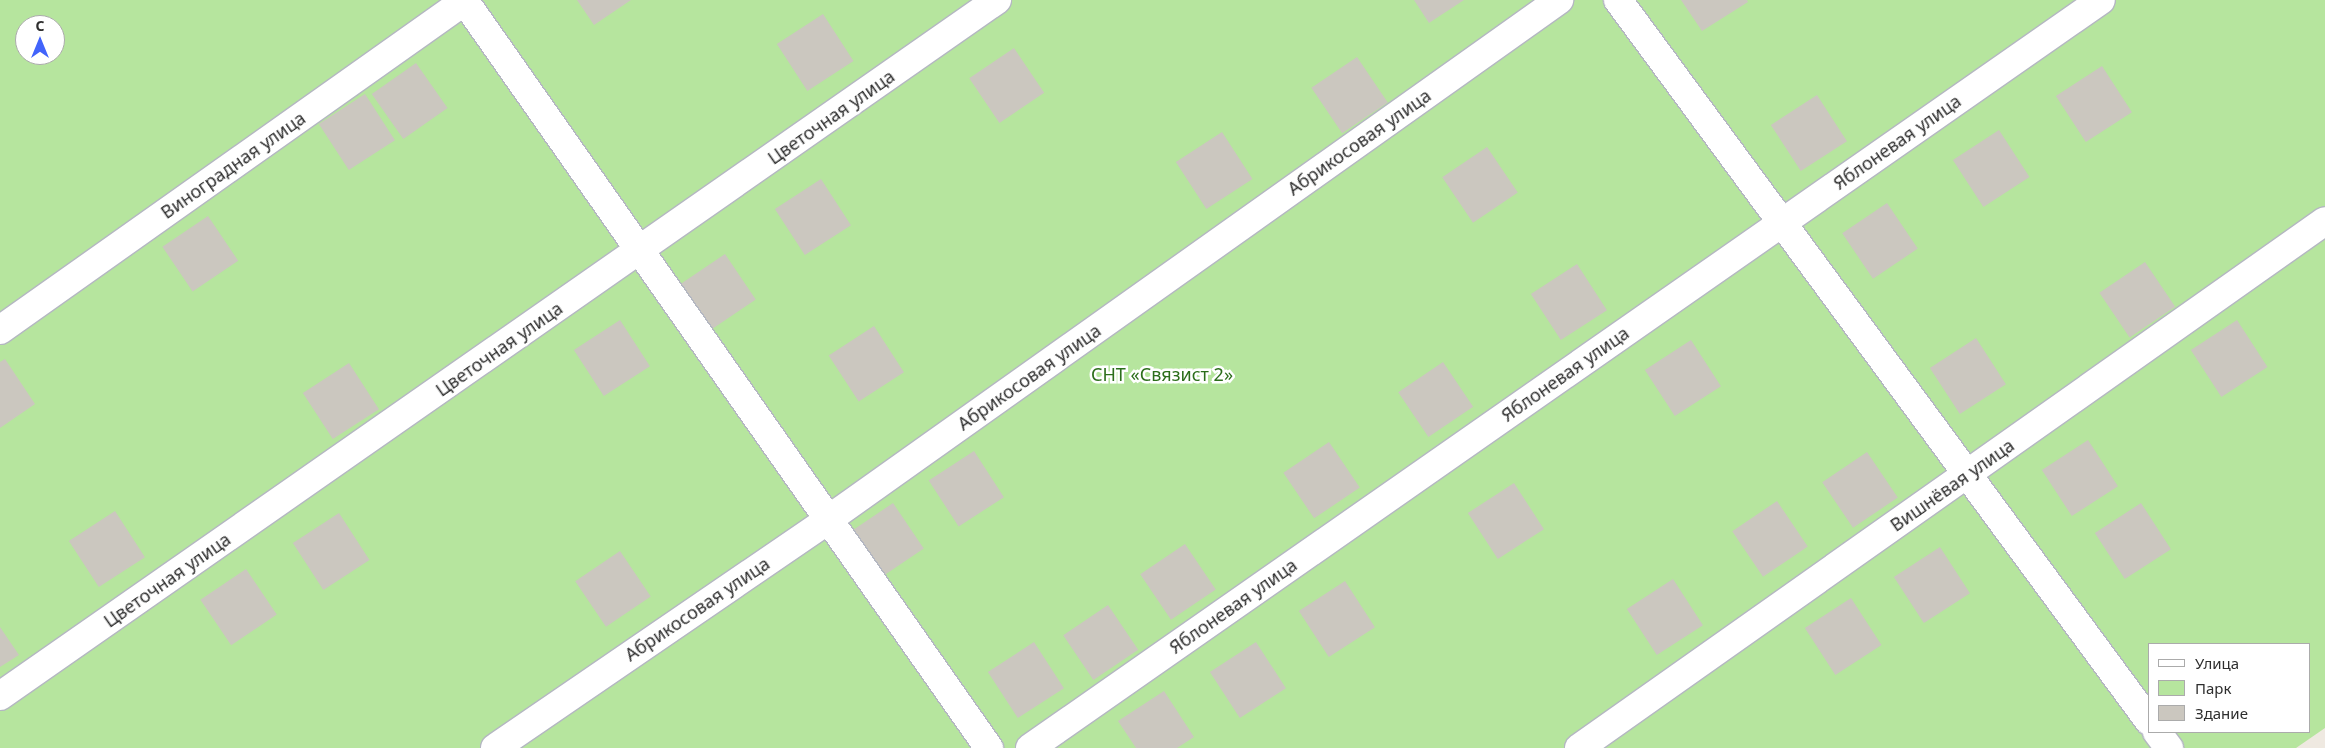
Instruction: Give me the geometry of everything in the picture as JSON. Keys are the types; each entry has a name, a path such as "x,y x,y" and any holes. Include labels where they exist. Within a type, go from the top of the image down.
{"street":[{"path":"465,0 989,748"},
{"name":"Виноградная улица","path":"0,330 465,0"},
{"name":"Цветочная улица","path":"0,696 997,0"},
{"name":"Абрикосовая улица","path":"495,748 829,519 1559,0"},
{"path":"1618,0 2148,720"},
{"name":"Яблоневая улица","path":"1030,748 2101,0"},
{"name":"Вишнёвая улица","path":"1579,748 2325,221"},
{"path":"2158,733 2169,748"}],"green space":[{"name":"СНТ «Связист 2»","path":"0,0 2325,0 2325,728 2296,748 0,748"}],"building":[{"path":"577,0 631,0 594,25"},
{"path":"1414,0 1464,0 1429,23"},
{"path":"1681,0 1747,0 1748,2 1702,31"},
{"path":"823,14 853,61 807,91 777,44"},
{"path":"1014,48 1044,93 999,123 969,78"},
{"path":"1357,57 1388,103 1342,133 1311,88"},
{"path":"416,63 448,108 403,139 372,94"},
{"path":"2102,66 2132,112 2086,142 2056,96"},
{"path":"365,94 395,140 349,170 319,124"},
{"path":"1817,95 1847,141 1801,171 1771,125"},
{"path":"1999,130 2029,177 1983,207 1953,160"},
{"path":"1222,132 1252,179 1206,209 1176,162"},
{"path":"1487,147 1518,193 1473,223 1442,177"},
{"path":"821,179 851,225 805,255 775,209"},
{"path":"1887,203 1918,249 1873,279 1842,233"},
{"path":"208,216 238,261 193,292 162,247"},
{"path":"725,254 756,300 711,330 680,284"},
{"path":"2145,262 2175,307 2130,338 2099,293"},
{"path":"1577,264 1607,310 1561,340 1531,294"},
{"path":"620,320 650,366 604,396 574,350"},
{"path":"2237,320 2267,367 2221,397 2191,350"},
{"path":"874,326 904,372 859,402 829,355"},
{"path":"1976,338 2006,384 1960,414 1930,368"},
{"path":"1691,340 1721,386 1675,416 1645,370"},
{"path":"5,359 35,404 0,428 0,362"},
{"path":"1443,362 1473,407 1428,437 1398,392"},
{"path":"349,363 379,409 333,439 303,393"},
{"path":"2088,440 2118,486 2072,516 2042,470"},
{"path":"1329,442 1360,488 1314,518 1283,473"},
{"path":"974,451 1004,497 959,527 929,480"},
{"path":"1867,452 1898,498 1853,528 1822,482"},
{"path":"1514,483 1544,529 1498,559 1468,513"},
{"path":"1777,501 1808,547 1763,577 1732,531"},
{"path":"893,503 924,549 879,579 848,533"},
{"path":"2141,503 2171,549 2125,579 2095,533"},
{"path":"115,511 145,557 99,587 69,541"},
{"path":"339,513 369,560 323,590 293,543"},
{"path":"1185,544 1216,590 1171,620 1140,574"},
{"path":"1940,547 1970,593 1924,623 1894,577"},
{"path":"620,551 651,597 606,627 575,581"},
{"path":"246,569 277,615 231,645 200,600"},
{"path":"1673,579 1703,625 1657,655 1627,609"},
{"path":"1345,581 1375,627 1329,657 1299,611"},
{"path":"1851,598 1881,645 1835,675 1805,628"},
{"path":"1108,605 1138,650 1093,680 1063,635"},
{"path":"0,627 19,655 0,667"},
{"path":"1034,642 1064,688 1018,718 988,672"},
{"path":"1256,642 1286,688 1240,718 1210,672"},
{"path":"1164,691 1194,737 1177,748 1136,748 1118,721"}]}
